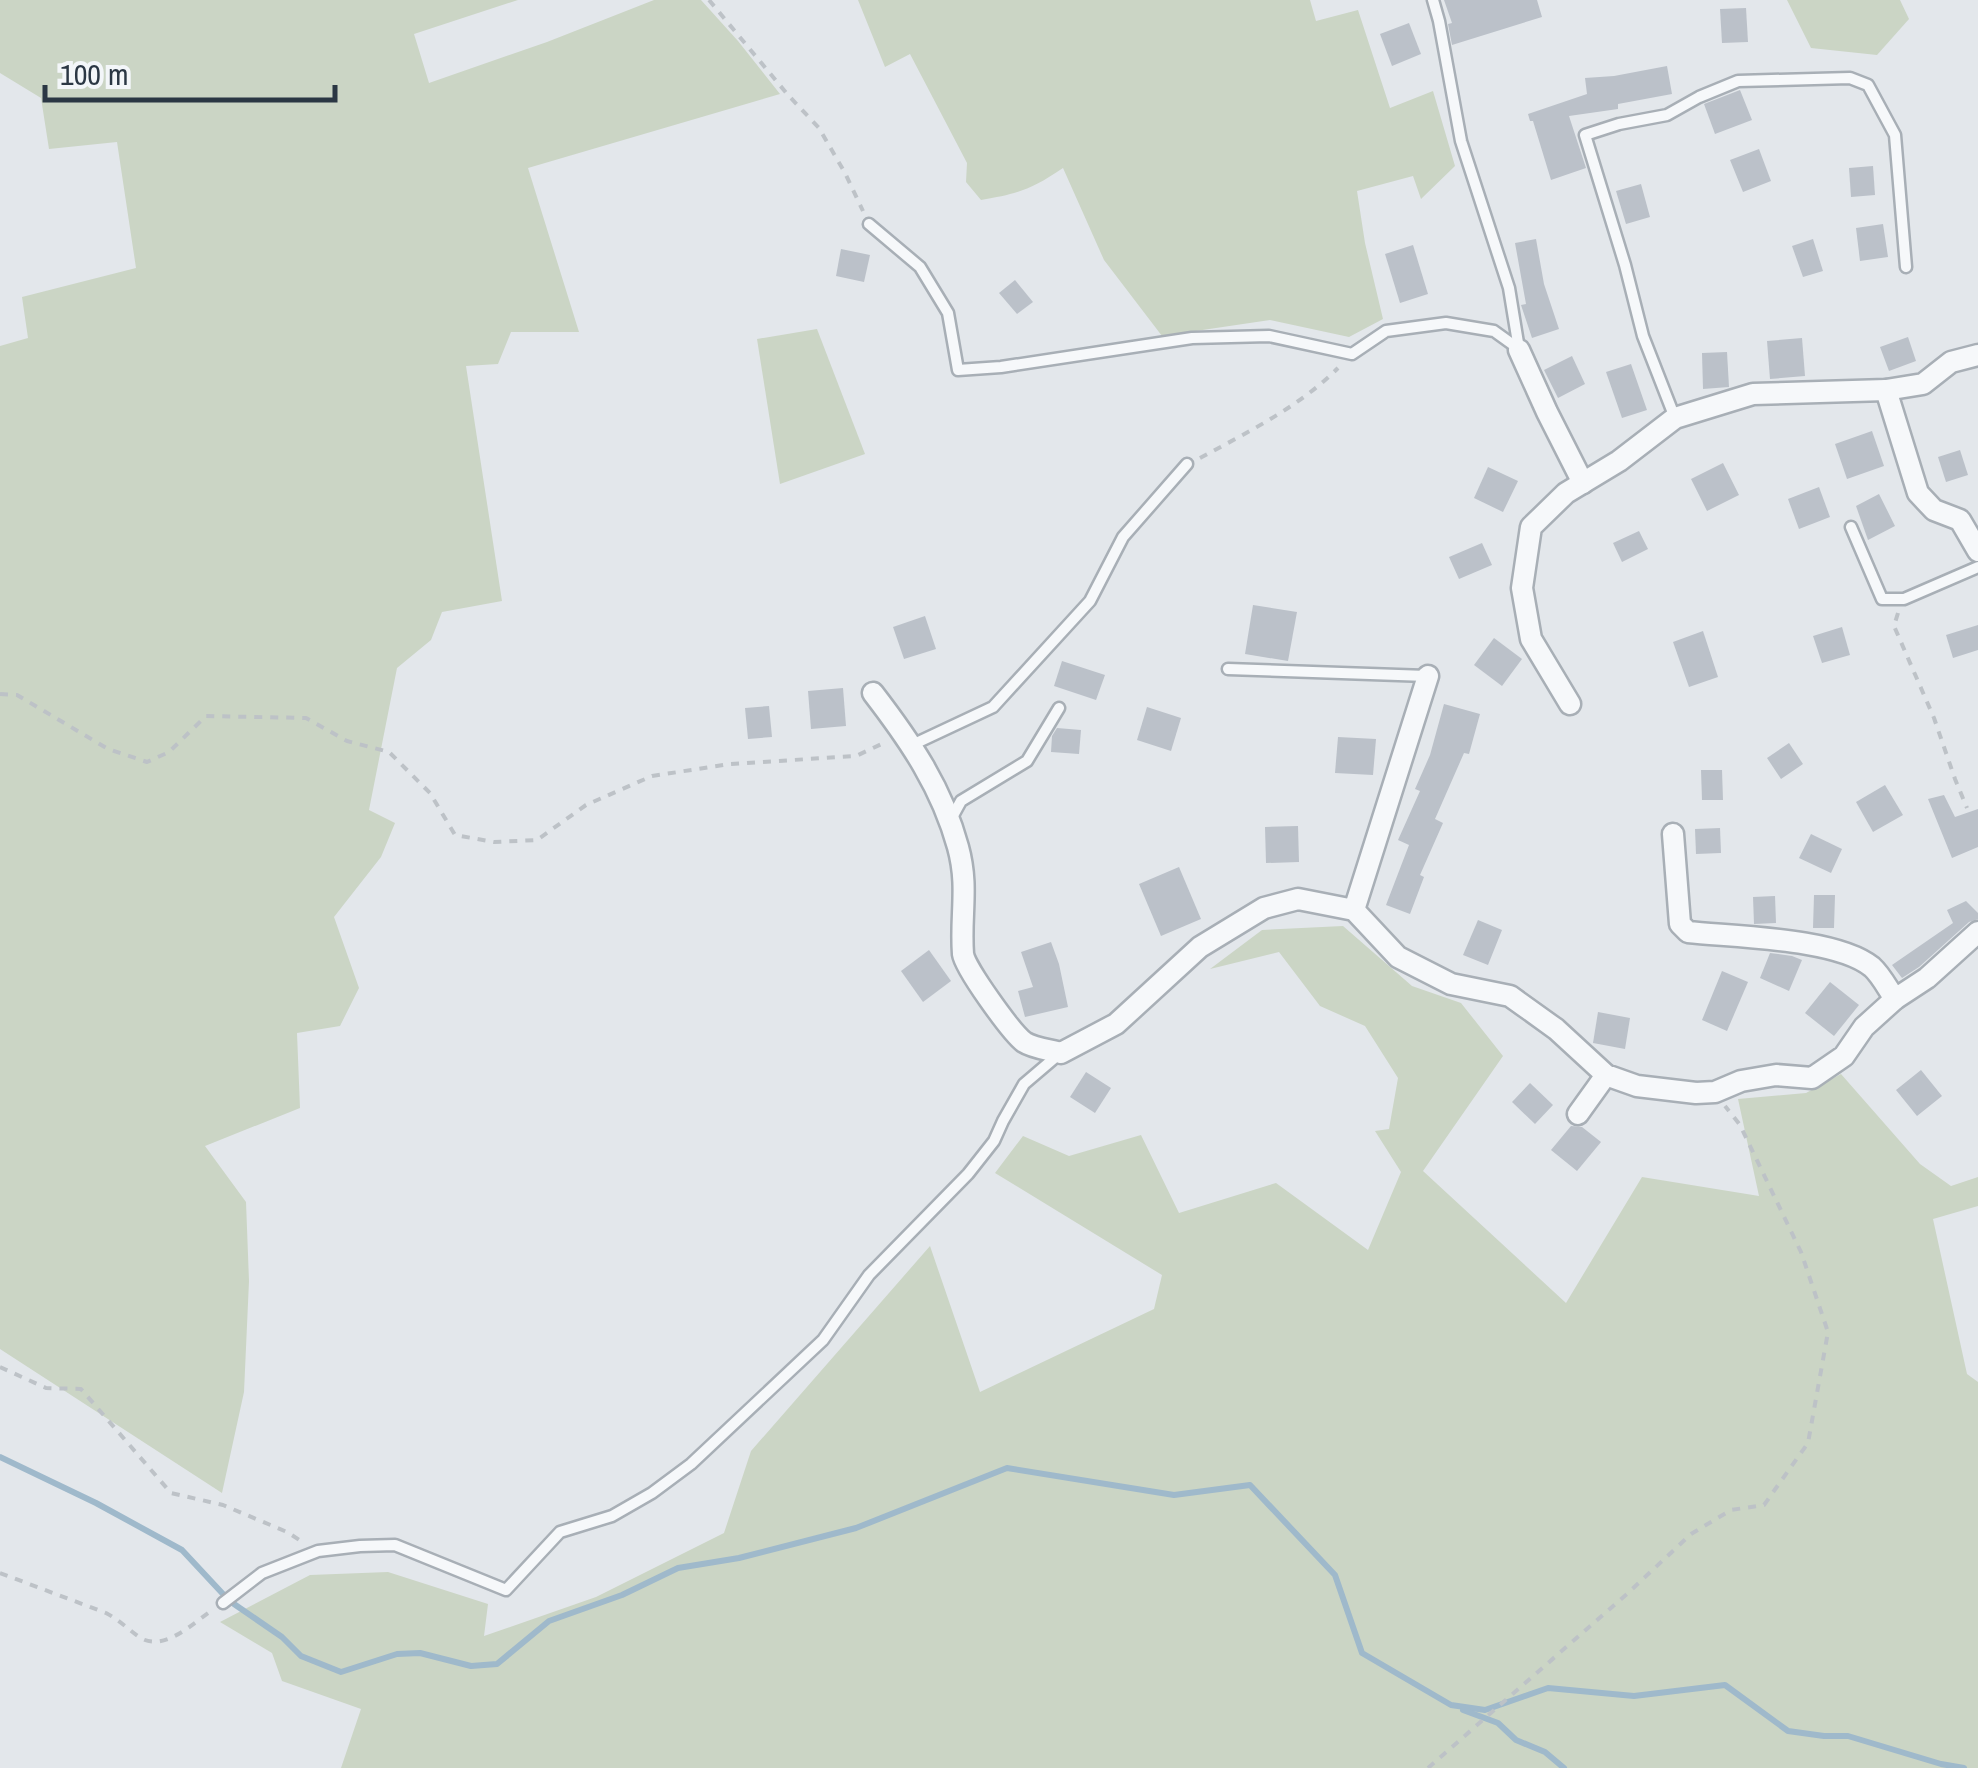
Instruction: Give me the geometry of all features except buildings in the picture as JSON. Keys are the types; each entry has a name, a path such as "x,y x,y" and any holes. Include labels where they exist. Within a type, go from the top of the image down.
{"street":[{"path":"1520,350 1546,412 1583,483"},
{"path":"1570,704 1531,639 1522,588 1532,526 1566,493 1618,461 1675,418 1753,394 1886,390 1922,384 1951,362 1978,355"},
{"path":"1886,390 1918,492 1934,510 1960,520 1978,551"},
{"path":"1354,910 1428,676"},
{"path":"873,693 934,783 958,844 965,876 963,959 992,1003 1025,1042 1060,1053 1116,1024 1200,947 1264,908 1298,900 1354,910 1398,957 1451,984 1510,996 1556,1028 1606,1075 1638,1086 1715,1092 1741,1081 1776,1075 1812,1078 1844,1056 1864,1027 1978,932"},
{"path":"1674,834 1680,924 1688,932 1843,952 1872,968 1895,999"},
{"path":"1578,1114 1606,1075"}],"lane":[{"path":"1433,0 1461,142 1508,288 1520,350"},
{"path":"1675,418 1643,336 1586,134 1667,116 1738,80 1850,78 1868,85 1895,135 1906,267"},
{"path":"869,224 920,267 948,314 958,370 1192,338 1269,336 1352,354 1386,330 1446,323 1494,331 1520,350"},
{"path":"908,740 993,707 1090,601 1124,537 1187,464"},
{"path":"1850,526 1882,599 1904,599 1978,566"},
{"path":"1228,669 1428,676"},
{"path":"950,822 961,800 1027,761 1060,708"},
{"path":"223,1603 262,1573 318,1551 360,1546 395,1545 506,1590 560,1532 612,1516 691,1464 823,1340 868,1275 968,1174 994,1141 1024,1084 1060,1053"}],"path":[{"path":"709,0 819,128 869,224"},
{"path":"1187,464 1320,386 1352,354"},
{"path":"1904,599 1894,626 1968,808"},
{"path":"0,694 17,695 108,750 147,762 169,752 206,716 306,718 346,742 389,752 430,793 455,835 494,842 538,840 586,806 652,776 730,764 856,756 908,740"},
{"path":"1428,1768 1692,1534 1730,1510 1764,1505 1808,1443 1828,1332 1802,1252 1740,1125 1715,1092"},
{"path":"0,1367 46,1388 81,1389 171,1493 223,1504 287,1532 318,1551"},
{"path":"0,1573 106,1613 121,1620 143,1640 159,1643 223,1603"}],"green space":[{"path":"0,0 518,0 414,34 429,83 654,0 701,0 780,94 528,168 579,332 511,332 498,364 466,366 502,601 442,612 431,640 397,668 369,810 395,823 381,857 334,917 359,988 340,1026 297,1033 300,1108 205,1146 246,1202 249,1281 244,1392 222,1493 0,1349 0,346 28,338 22,297 136,268 117,142 49,149 41,98 0,73"},
{"path":"858,0 1310,0 1316,21 1358,10 1390,108 1433,91 1455,166 1421,199 1413,176 1357,191 1383,319 1349,337 1270,320 1162,336 1104,260 1063,168 1024,190 981,200 966,182 967,163 910,54 885,67"},
{"path":"1787,0 1900,0 1909,19 1877,55 1811,48"},
{"path":"817,329 865,454 780,484 757,339"},
{"path":"1343,926 1412,986 1461,1003 1503,1056 1423,1171 1566,1303 1642,1177 1759,1196 1738,1099 1806,1093 1841,1074 1920,1164 1951,1186 1978,1177 1978,1206 1933,1219 1967,1374 1978,1382 1978,1768 341,1768 361,1709 282,1681 272,1653 220,1622 310,1575 388,1572 488,1604 484,1636 596,1597 724,1533 751,1451 930,1246 980,1392 1154,1309 1162,1275 995,1173 1023,1136 1069,1156 1141,1135 1179,1213 1276,1183 1368,1250 1401,1172 1375,1131 1389,1129 1398,1078 1365,1026 1320,1006 1279,952 1210,969 1262,930"}],"waterway":[{"path":"0,1457 182,1550 223,1594"},
{"path":"234,1604 282,1637 301,1656 341,1672 397,1654 420,1653 471,1666 497,1664 549,1621 622,1595 678,1568 739,1558 856,1528 1007,1468 1174,1495 1250,1485 1335,1575 1362,1653 1451,1705 1485,1710 1548,1688 1634,1696 1725,1685 1788,1731 1848,1736 1964,1768"},
{"path":"1463,1710 1498,1723 1516,1740 1545,1752 1564,1768"}]}
